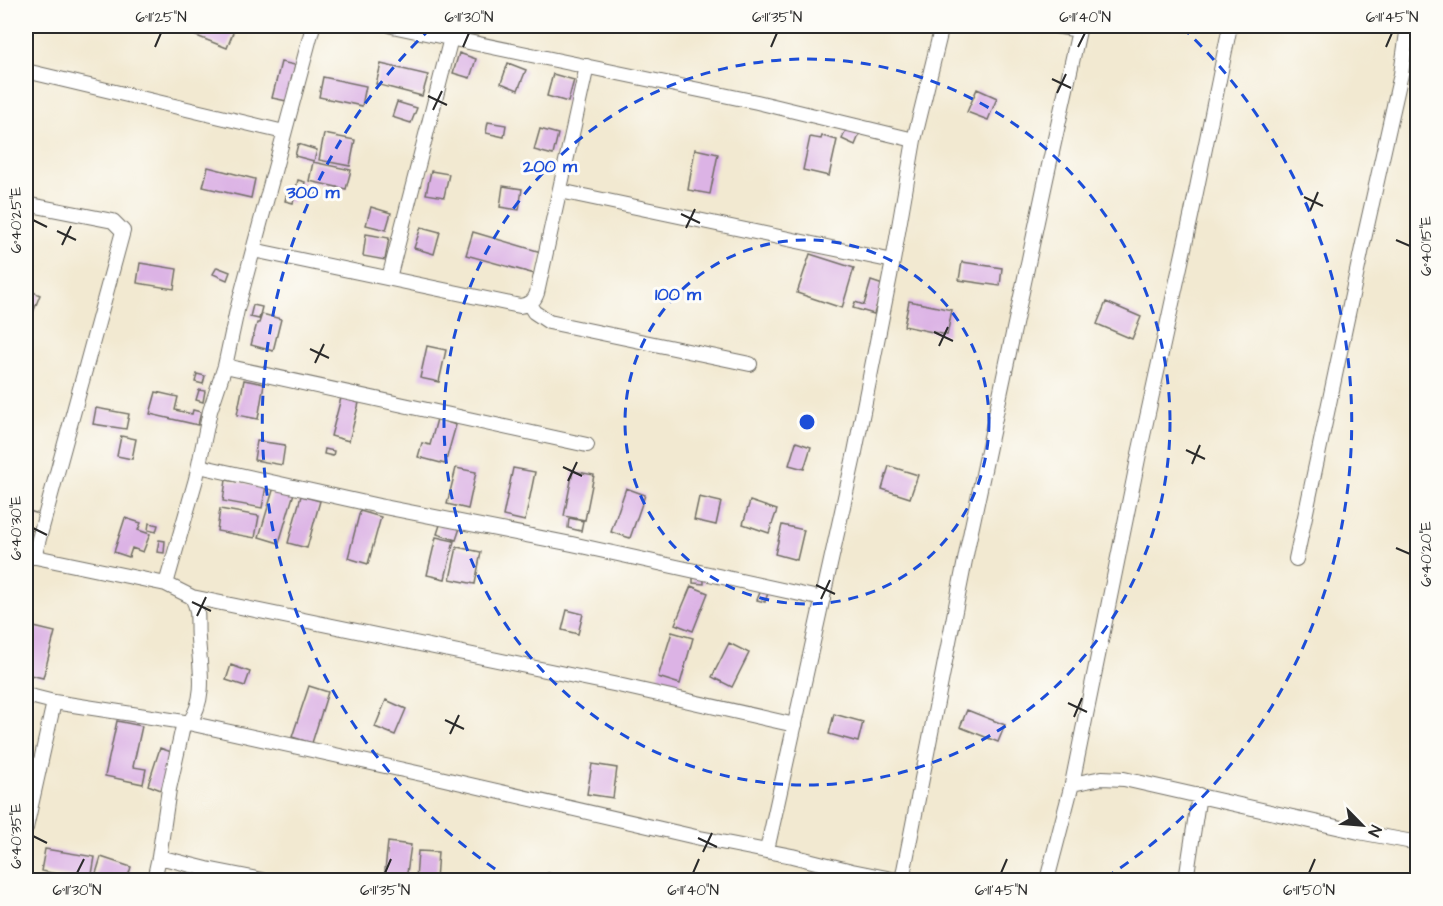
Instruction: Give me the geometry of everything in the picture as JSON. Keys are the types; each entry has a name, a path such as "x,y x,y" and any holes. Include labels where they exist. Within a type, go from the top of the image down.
{"street":[{"path":"166,584 199,466 210,411 225,366 237,310 313,26"},
{"path":"392,26 757,102 914,140"},
{"path":"767,850 855,452 893,261 914,140 942,26"},
{"path":"902,880 968,545 1079,28 1055,26"},
{"path":"1047,880 1072,784 1230,26"},
{"path":"1296,559 1401,74 1408,26"},
{"path":"389,278 451,38"},
{"path":"253,250 520,306 529,304 537,293 587,66"},
{"path":"26,71 284,132"},
{"path":"560,191 893,261"},
{"path":"26,204 113,221 123,231 30,556 166,584 192,597 795,725"},
{"path":"529,304 534,312 549,322 750,364"},
{"path":"225,366 587,446"},
{"path":"199,466 823,599"},
{"path":"184,722 189,723 194,717 200,696 202,675 197,611 192,597"},
{"path":"26,695 54,702 184,722 897,880"},
{"path":"26,828 54,702"},
{"path":"154,880 169,789 184,722"},
{"path":"1072,784 1102,778 1124,779 1359,832 1418,843"},
{"path":"1186,880 1199,795"},
{"path":"159,857 262,880"}],"building":[{"path":"197,26 222,26 234,30 227,48 194,35"},
{"path":"459,53 476,59 470,78 453,73"},
{"path":"281,62 295,65 287,101 272,98"},
{"path":"508,63 526,70 518,90 501,83"},
{"path":"381,64 428,75 422,96 376,84"},
{"path":"553,74 574,80 568,102 547,96"},
{"path":"323,77 366,86 362,106 319,97"},
{"path":"977,89 997,98 988,120 967,112"},
{"path":"397,102 417,108 411,123 392,117"},
{"path":"488,122 506,125 504,137 486,133"},
{"path":"847,127 860,133 855,145 842,139"},
{"path":"540,129 558,134 553,155 534,150"},
{"path":"324,134 355,140 350,166 319,160"},
{"path":"822,136 837,140 829,176 803,170 810,137 821,139"},
{"path":"298,144 317,150 314,161 295,156"},
{"path":"695,149 718,154 710,194 688,190"},
{"path":"313,162 351,170 346,189 309,181"},
{"path":"208,167 255,179 251,198 203,187"},
{"path":"431,171 449,174 444,197 426,194"},
{"path":"298,180 305,182 303,190 296,188"},
{"path":"503,186 522,189 519,210 500,207"},
{"path":"288,189 296,192 293,203 285,201"},
{"path":"371,207 391,213 386,230 366,225"},
{"path":"421,227 440,232 434,254 414,248"},
{"path":"473,232 541,252 535,274 466,255"},
{"path":"366,234 389,238 385,260 363,256"},
{"path":"810,254 854,268 842,308 797,293"},
{"path":"962,262 1002,268 1000,286 959,280"},
{"path":"140,263 177,269 174,289 137,283"},
{"path":"217,267 230,272 227,280 213,274"},
{"path":"871,281 883,285 874,314 853,308 855,302 864,305"},
{"path":"26,289 40,295 32,315 26,313"},
{"path":"909,301 952,310 947,335 904,326"},
{"path":"1106,302 1141,317 1132,339 1097,324"},
{"path":"253,305 262,307 259,319 250,317"},
{"path":"262,314 281,319 273,351 251,345"},
{"path":"427,346 446,350 439,382 420,378"},
{"path":"197,374 205,376 203,384 195,382"},
{"path":"244,380 264,384 258,419 237,415"},
{"path":"199,390 205,391 203,402 196,400"},
{"path":"156,392 178,397 175,410 192,414 193,410 201,412 198,425 150,414"},
{"path":"341,398 359,403 349,441 331,436"},
{"path":"96,408 129,414 126,429 93,424"},
{"path":"437,419 456,425 445,464 418,457 422,443 430,445"},
{"path":"121,436 136,439 132,459 117,456"},
{"path":"257,441 285,445 282,465 254,460"},
{"path":"796,442 811,447 804,469 789,465"},
{"path":"325,449 334,451 333,456 324,454"},
{"path":"889,466 918,475 910,498 882,489"},
{"path":"456,468 476,472 468,509 447,504"},
{"path":"513,468 535,472 525,521 503,516"},
{"path":"573,471 594,475 585,520 564,516"},
{"path":"226,480 266,487 262,508 223,501"},
{"path":"274,487 294,493 279,543 259,537"},
{"path":"626,488 645,495 630,538 611,532"},
{"path":"301,496 320,501 307,548 288,543"},
{"path":"699,497 721,502 716,525 694,520"},
{"path":"750,501 777,510 769,533 743,524"},
{"path":"220,509 259,516 255,538 217,531"},
{"path":"26,510 39,514 34,531 26,528"},
{"path":"360,511 381,517 368,564 348,558"},
{"path":"125,518 141,523 138,530 150,534 143,552 132,548 129,557 114,552"},
{"path":"569,518 583,521 581,531 568,528"},
{"path":"441,522 460,528 456,540 437,534"},
{"path":"149,523 158,525 156,532 148,530"},
{"path":"782,525 804,530 797,560 775,554"},
{"path":"436,537 454,541 445,579 427,575"},
{"path":"159,540 165,541 164,553 157,552"},
{"path":"457,547 481,552 475,584 450,579"},
{"path":"693,576 704,576 704,584 693,583"},
{"path":"691,586 708,593 693,631 675,624"},
{"path":"761,590 768,593 765,602 757,600"},
{"path":"567,610 583,614 578,634 562,630"},
{"path":"26,626 33,630 26,644"},
{"path":"34,627 55,632 43,678 26,674 26,662"},
{"path":"672,632 693,638 680,684 658,677"},
{"path":"729,643 749,653 732,687 712,677"},
{"path":"231,665 250,672 245,686 226,680"},
{"path":"309,686 328,692 312,743 292,737"},
{"path":"386,700 406,709 395,735 375,727"},
{"path":"967,710 1005,725 998,742 960,727"},
{"path":"834,714 863,722 858,742 829,734"},
{"path":"117,721 142,726 133,767 146,769 143,784 105,776"},
{"path":"160,748 174,753 161,790 148,785"},
{"path":"592,764 617,768 613,798 587,794"},
{"path":"388,842 411,845 406,880 384,880"},
{"path":"45,849 95,857 91,880 41,871"},
{"path":"418,851 438,852 436,880 416,880"},
{"path":"101,857 131,867 127,880 94,880"},
{"path":"548,873 572,880 546,880"}]}
